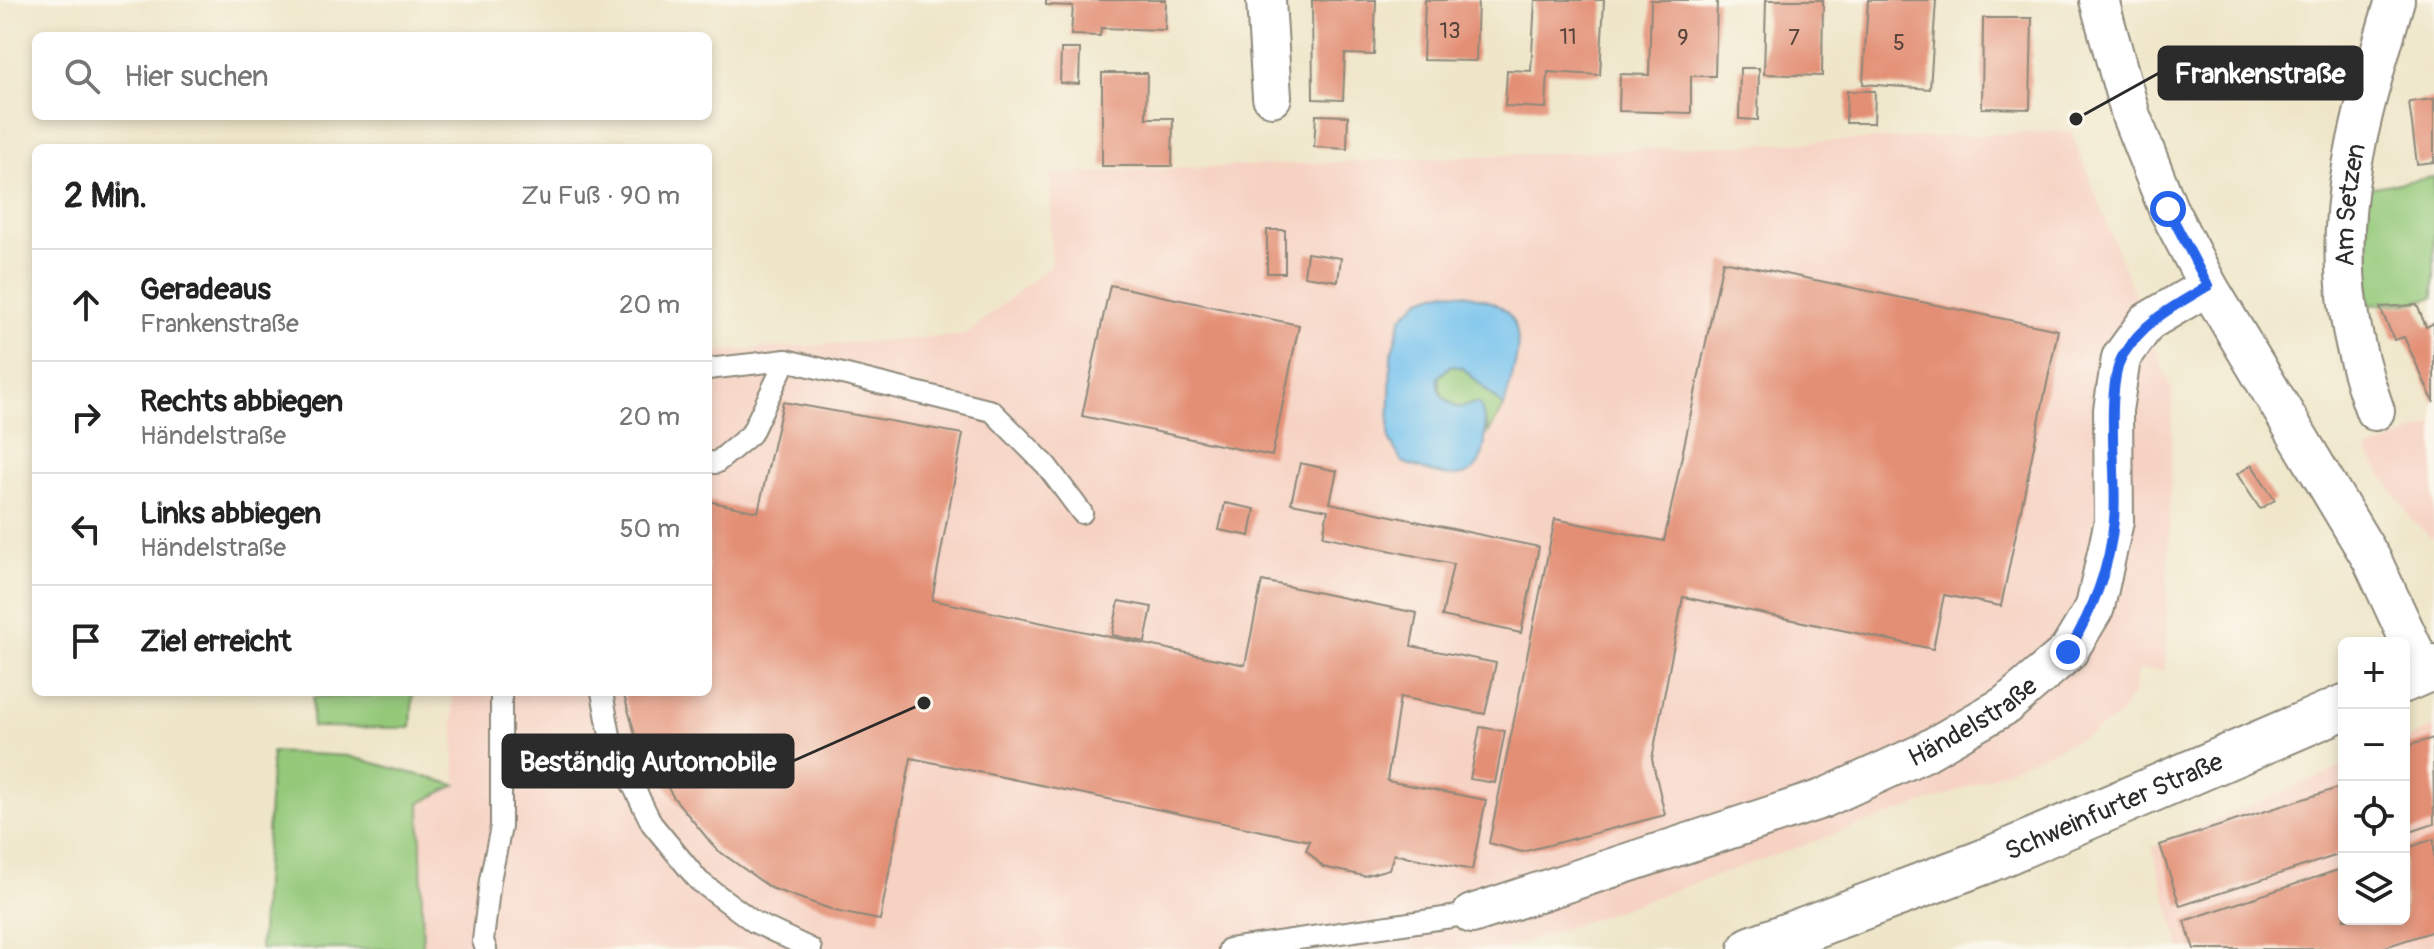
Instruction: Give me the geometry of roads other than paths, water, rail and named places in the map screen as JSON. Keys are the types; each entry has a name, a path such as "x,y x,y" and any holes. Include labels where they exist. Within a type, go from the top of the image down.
{"street":[{"path":"1266,0 1272,97"},
{"path":"2099,0 2104,27 2148,164 2208,286 2372,560 2424,678"},
{"name":"Am Setzen","path":"2375,411 2356,358 2345,294 2343,228 2355,145 2395,0"},
{"name":"Händelstraße","path":"1472,914 1822,799 1923,753 2006,705 2068,652 2095,607 2114,521 2113,410 2121,358 2147,322 2208,286"},
{"name":"Schweinfurter Straße","path":"1751,949 1981,863 2339,709"}],"lane":[{"path":"712,462 716,463 751,434 786,360"},
{"path":"712,369 786,360 992,411 1046,465 1082,513"},
{"path":"486,949 483,941 490,880 501,827 501,696"},
{"path":"603,696 611,741 652,824 699,881 754,922 811,949"},
{"path":"1229,949 1472,914"}],"water":[{"path":"1446,291 1496,304 1509,315 1516,327 1518,343 1504,407 1463,368 1451,365 1438,377 1440,392 1453,405 1458,408 1476,403 1480,405 1485,426 1484,450 1480,460 1474,469 1452,476 1402,462 1389,439 1391,355 1402,317 1421,299"}],"place":[{"name":"Frankenstraße","path":"2076,119"},
{"name":"Beständig Automobile","path":"924,703"}]}
